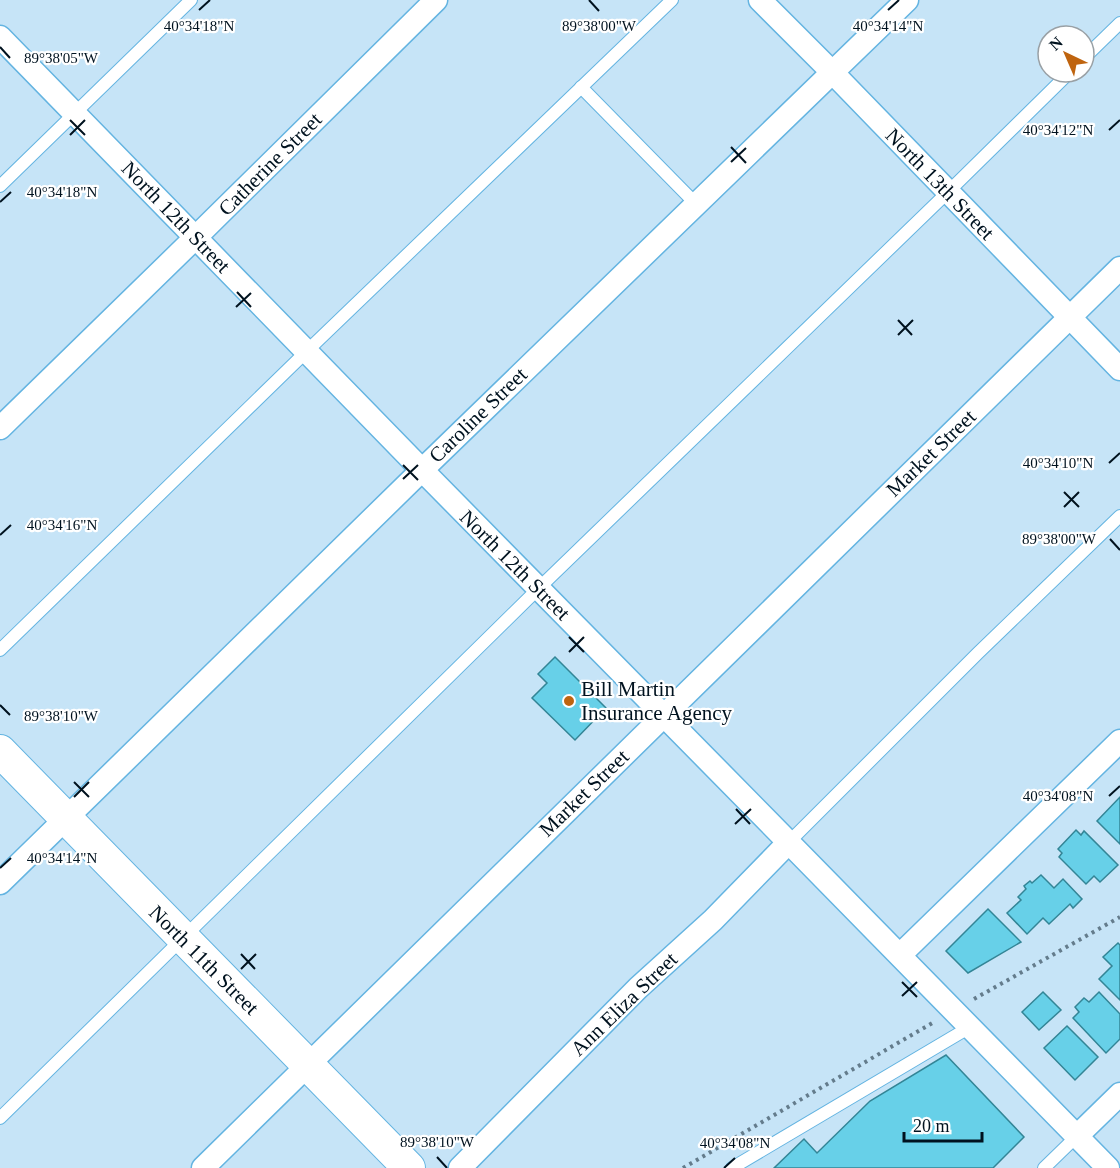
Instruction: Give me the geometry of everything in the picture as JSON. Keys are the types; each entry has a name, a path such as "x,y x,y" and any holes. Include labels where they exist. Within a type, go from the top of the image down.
{"street":[{"name":"Catherine Street","path":"0,428 436,0"},
{"name":"North 13th Street","path":"760,0 1120,369"},
{"name":"Caroline Street","path":"0,883 907,0"},
{"name":"North 12th Street","path":"0,37 1108,1168"},
{"name":"Market Street","path":"203,1168 1120,268"},
{"path":"900,955 1120,741"},
{"name":"North 11th Street","path":"0,751 410,1168"},
{"name":"Ann Eliza Street","path":"460,1168 638,988 727,906 789,842"},
{"path":"1077,1136 1120,1094"}],"lane":[{"path":"0,186 191,0"},
{"path":"0,650 672,0"},
{"path":"1096,46 1120,23"},
{"path":"0,1118 539,588 1058,84"},
{"path":"581,87 696,204"},
{"path":"789,842 978,653 1120,516"},
{"path":"732,1168 970,1027"},
{"path":"1044,1168 1077,1136"}],"path":[{"path":"683,1168 954,1010 1120,917"}],"building":[{"path":"555,657 606,708 575,740 532,698 547,683 538,674"},
{"path":"1120,797 1120,844 1097,821"},
{"path":"1076,830 1081,835 1084,831 1118,865 1100,882 1094,876 1086,884 1059,857 1062,853 1058,849"},
{"path":"1041,875 1054,888 1063,879 1082,899 1073,908 1070,904 1049,924 1043,918 1027,934 1007,913 1021,900 1018,897 1026,889 1024,886 1030,881 1032,883"},
{"path":"988,909 1021,942 968,973 946,951"},
{"path":"1118,943 1120,945 1120,1000 1099,979 1112,966 1103,957"},
{"path":"1043,992 1061,1010 1039,1030 1022,1012"},
{"path":"1099,992 1120,1014 1120,1039 1106,1053 1073,1018 1079,1012 1075,1007 1084,998 1089,1002"},
{"path":"1067,1026 1098,1057 1075,1080 1044,1048"},
{"path":"946,1055 1024,1137 993,1168 774,1168 804,1139 817,1153 870,1101"}],"place":[{"name":"Bill Martin Insurance Agency","path":"569,701"}]}
